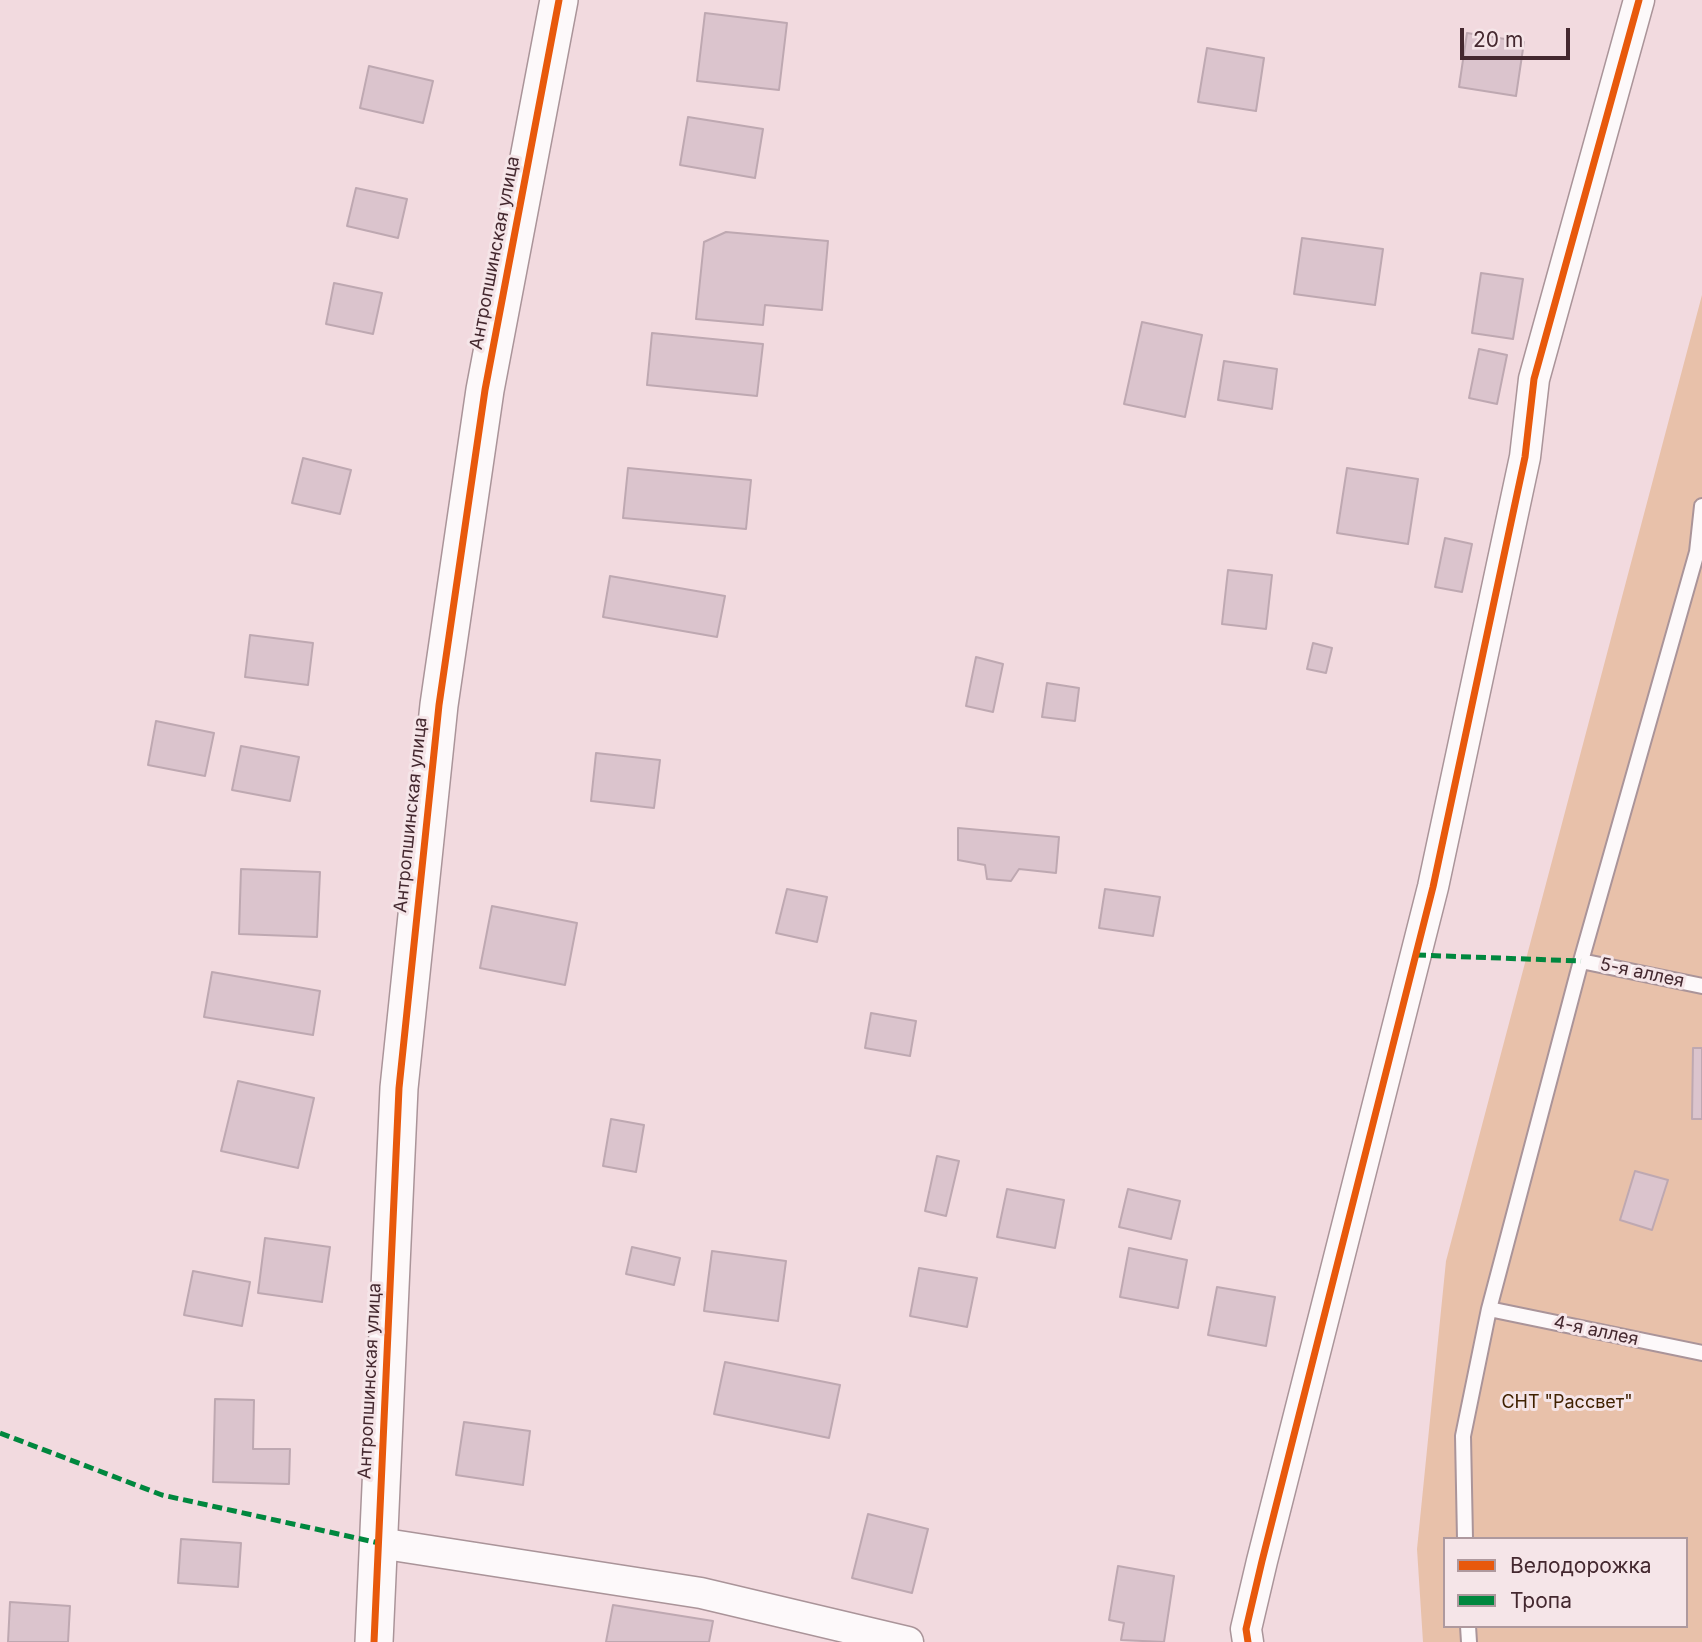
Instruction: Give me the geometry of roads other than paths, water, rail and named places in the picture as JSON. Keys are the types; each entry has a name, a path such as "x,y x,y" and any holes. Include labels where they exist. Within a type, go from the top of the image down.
{"street":[{"name":"Антропшинская улица","path":"374,1642 399,1088 439,705 485,390 559,0"},
{"path":"1248,1642 1246,1629 1262,1561 1433,887 1525,457 1534,379 1639,0"},
{"path":"379,1543 701,1593 908,1642"}],"lane":[{"path":"1465,1537 1463,1436 1489,1309 1581,961 1699,553 1702,506"},
{"name":"5-я аллея","path":"1581,961 1702,986"},
{"name":"4-я аллея","path":"1489,1309 1702,1353"}],"park label":[{"name":"СНТ \"Рассвет\"","path":"1567,1403"}]}
